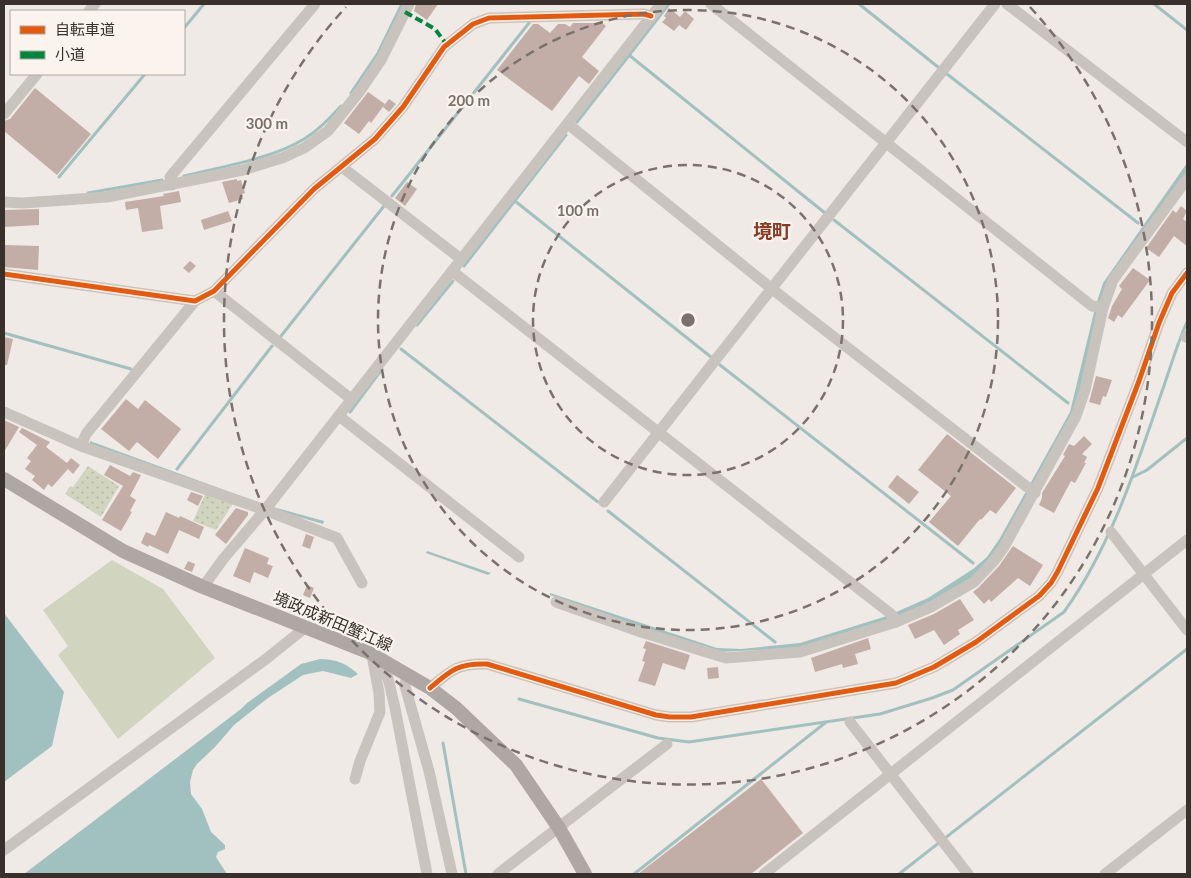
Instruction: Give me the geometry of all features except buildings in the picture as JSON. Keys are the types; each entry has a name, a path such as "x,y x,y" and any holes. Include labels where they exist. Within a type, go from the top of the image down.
{"main road":[{"name":"境政成新田蟹江線","path":"4,478 123,551 372,655 430,688 456,708 516,765 559,828 586,874"}],"street":[{"path":"172,185 170,177 315,4"},
{"path":"4,202 23,203 107,197 243,170 282,158 304,148 328,131 360,91 382,60 409,4"},
{"path":"203,586 339,416 661,4"},
{"path":"711,4 886,143 1099,307"},
{"path":"604,502 995,4"},
{"path":"1008,4 1187,142"},
{"path":"81,446 86,434 195,301 214,291 314,189 375,139 403,107 444,47 473,24 490,18 644,14 651,16"},
{"path":"4,114 36,75"},
{"path":"568,124 772,289 1032,490"},
{"path":"342,167 461,259"},
{"path":"556,602 641,632 726,658 800,652 893,618 931,607 974,582 994,561 1004,547 1032,490 1076,416 1085,390 1099,307 1113,280 1187,179"},
{"path":"452,271 893,618"},
{"path":"430,688 457,667 471,664 487,664 656,715 691,717 896,683 934,667 976,642 1024,608 1051,583 1098,488 1159,323 1172,293 1187,273"},
{"path":"4,274 195,301"},
{"path":"214,291 352,399"},
{"path":"4,412 81,446 265,510 337,538 362,583"},
{"path":"339,416 518,557"},
{"path":"1111,532 1187,630"},
{"path":"764,874 1187,540"},
{"path":"4,850 266,659 306,627"},
{"path":"355,778 380,712 379,693 372,655"},
{"path":"372,655 388,678 427,874"},
{"path":"407,674 405,686 429,771 452,874"},
{"path":"850,722 968,874"},
{"path":"498,874 667,744"},
{"path":"1104,874 1187,810"}],"green space":[{"path":"88,466 119,486 101,517 65,494 70,486 73,487"},
{"path":"206,492 234,502 216,530 193,521"},
{"path":"112,560 163,589 215,658 118,739 58,655 68,646 43,610"}],"water":[{"path":"1187,163 1187,172 1112,277 1079,400 1004,541 973,577 953,590 897,618 800,648 719,652 702,648 550,595 550,593 717,648 741,649 800,643 887,616 928,598 973,569 987,557 1000,538 1070,412 1095,308 1103,283"},
{"path":"90,441 263,504 89,445"},
{"path":"273,507 324,521 323,524 271,509"},
{"path":"427,551 491,573 488,575 426,553"},
{"path":"4,613 64,692 52,746 4,782"},
{"path":"320,659 341,663 350,667 358,674 351,678 323,671 303,675 268,698 234,725 193,770 190,782 191,794 202,809 211,832 225,845 225,849 218,852 216,857 227,874 24,874 247,703 301,664"}],"waterway":[{"path":"185,27 204,4"},
{"path":"351,93 378,53 402,4"},
{"path":"577,122 669,4"},
{"path":"859,4 938,67"},
{"path":"1154,4 1187,30"},
{"path":"392,196 529,23"},
{"path":"629,55 825,213"},
{"path":"947,74 1138,223"},
{"path":"59,177 144,75"},
{"path":"184,176 246,162 291,146 314,132 341,106"},
{"path":"464,266 566,135"},
{"path":"88,193 162,180"},
{"path":"515,201 711,357"},
{"path":"281,336 384,206"},
{"path":"834,220 1068,403"},
{"path":"417,325 453,281"},
{"path":"519,699 658,738 689,742 880,714 953,690 1064,612 1080,587 1108,535 1131,481 1187,322"},
{"path":"4,333 131,369"},
{"path":"177,469 272,346"},
{"path":"401,349 598,502"},
{"path":"720,365 973,563"},
{"path":"350,412 382,369"},
{"path":"1133,477 1147,470 1187,438"},
{"path":"608,511 775,642"},
{"path":"899,874 1187,649"},
{"path":"634,874 825,723"},
{"path":"443,743 466,874"}],"marked path":[{"path":"405,12 435,29 447,45"}],"cycle path":[{"path":"4,274 195,301 214,291 314,189 375,139 403,107 444,47 473,24 489,18 644,14 651,16"},
{"path":"430,688 450,672 462,666 487,664 656,715 691,717 896,683 934,667 976,642 1039,596 1051,583 1098,488 1159,323 1172,293 1187,273"}],"district":[{"name":"境町","path":"772,231"}]}
